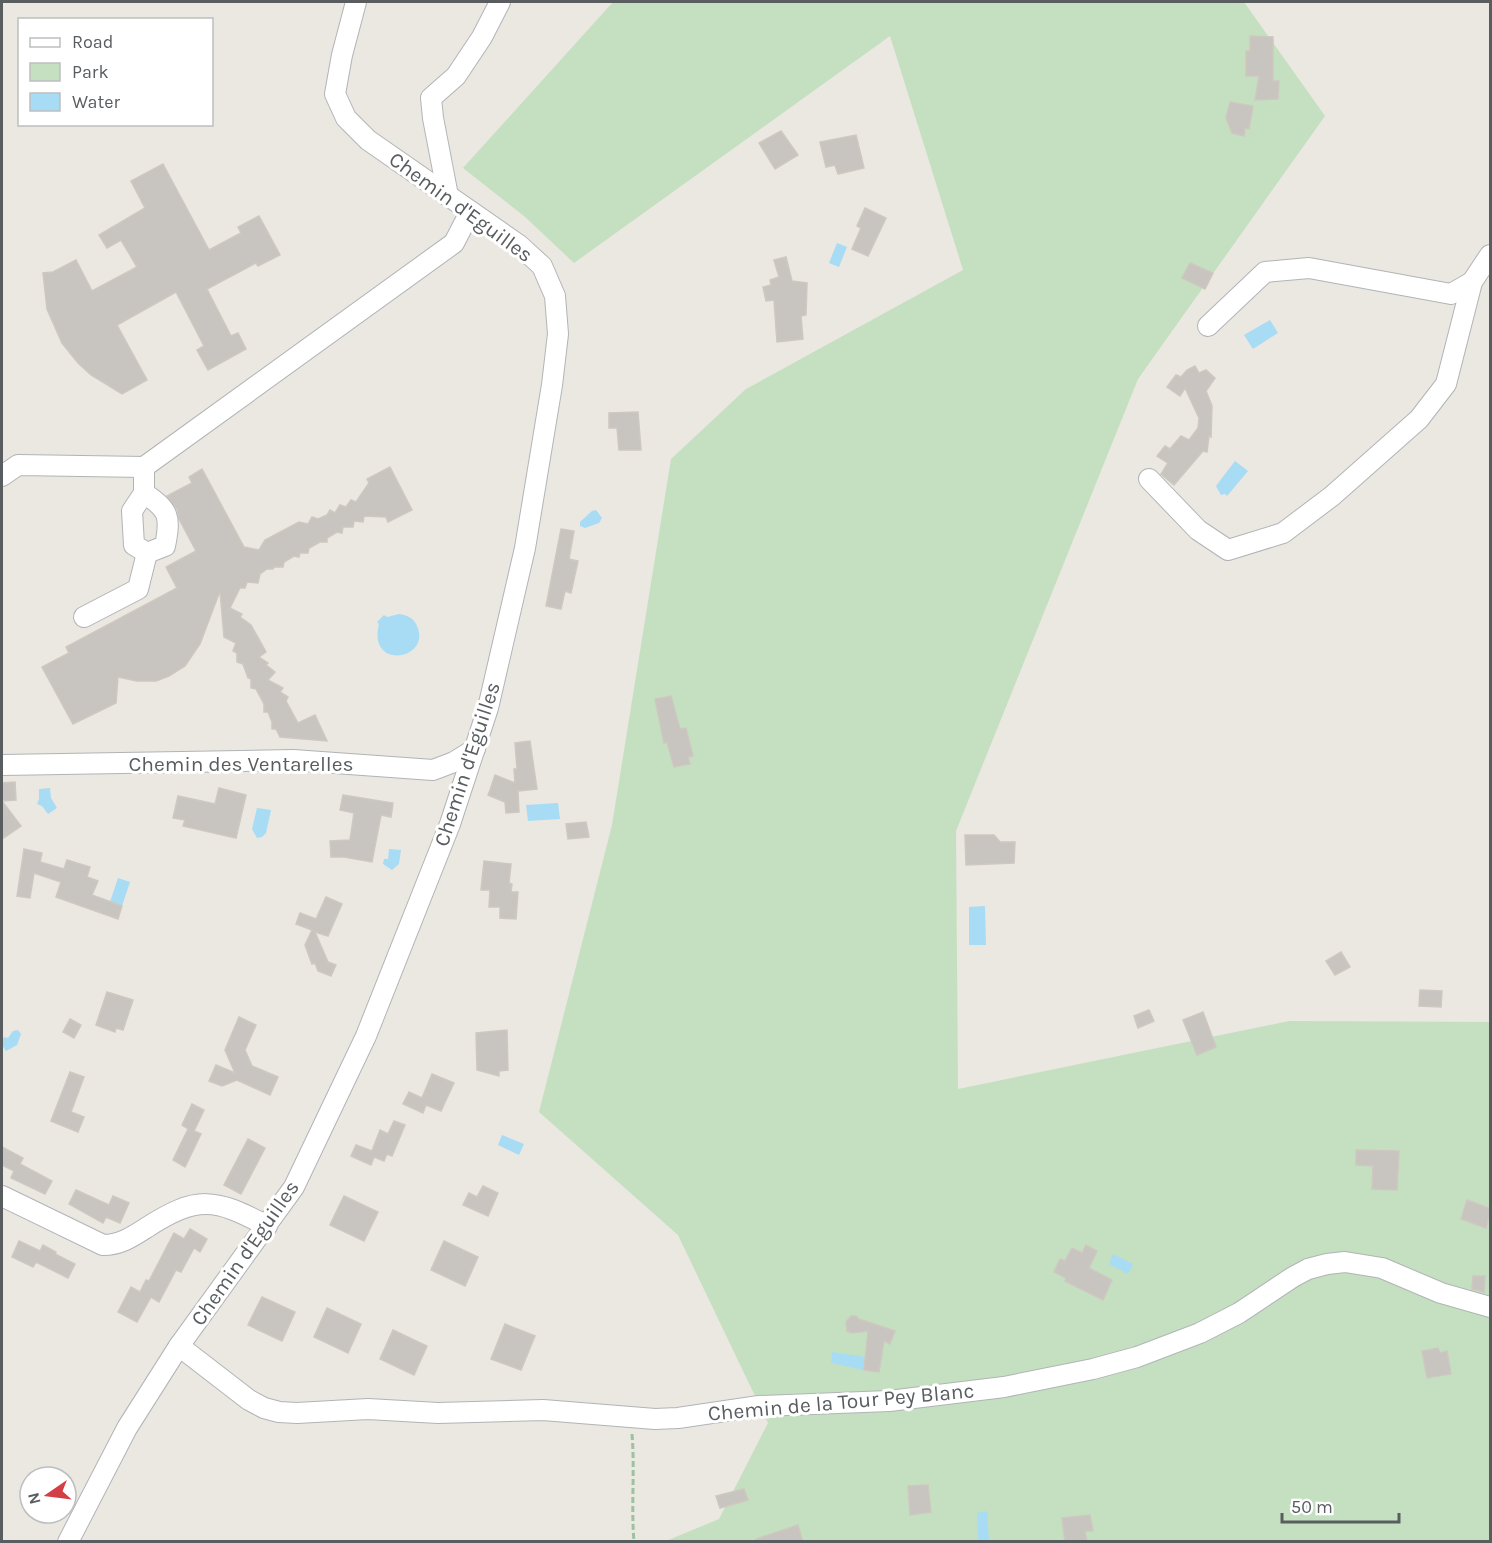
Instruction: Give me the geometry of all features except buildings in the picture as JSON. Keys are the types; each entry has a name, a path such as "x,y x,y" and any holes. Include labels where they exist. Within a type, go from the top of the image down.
{"street":[{"name":"Chemin d'Eguilles","path":"68,1542 127,1428 179,1346 294,1187 366,1036 450,824 475,749 488,708 525,548 552,385 558,334 555,296 543,266 519,245 368,140 346,118 334,94 356,2"},
{"path":"448,196 431,98 456,76 483,37 500,2"},
{"path":"2,476 18,465 144,467 454,243 470,212"},
{"path":"1149,479 1198,530 1228,550 1283,533 1332,496 1419,419 1446,384 1472,282 1491,255"},
{"path":"1208,326 1264,272 1309,268 1451,294 1472,282"},
{"path":"144,467 144,493 132,511 134,545 147,553"},
{"path":"144,493 162,506 169,525 165,546 147,553"},
{"path":"84,617 138,589 147,553"},
{"name":"Chemin des Ventarelles","path":"2,765 293,760 433,770 454,762 475,749"},
{"path":"2,1196 103,1245 123,1242 168,1214 194,1204 212,1204 239,1211 267,1226"},
{"name":"Chemin de la Tour Pey Blanc","path":"179,1346 249,1400 264,1408 279,1412 368,1409 438,1413 543,1410 630,1417 678,1418 759,1406 889,1401 1004,1387 1093,1370 1137,1357 1200,1333 1239,1313 1293,1277 1308,1269 1327,1264 1345,1262 1382,1268 1441,1293 1491,1307"}],"path":[{"path":"630,1417 634,1456 631,1510 634,1542"}],"green space":[{"path":"613,2 1244,2 1325,116 1138,379 956,831 958,1089 1289,1021 1490,1022 1490,1541 666,1541 719,1519 768,1423 678,1235 539,1112 612,825 671,459 746,389 963,270 890,36 574,263 524,216 463,168"}],"water":[{"path":"837,243 847,247 839,267 829,263"},
{"path":"1270,320 1278,333 1253,349 1244,335"},
{"path":"1235,461 1248,471 1227,496 1221,495 1216,486"},
{"path":"596,510 602,518 599,523 585,528 580,526 580,522"},
{"path":"399,614 414,621 419,638 416,647 408,653 390,654 382,649 378,639 379,624 377,622 384,615 387,617"},
{"path":"50,788 51,798 57,808 48,814 42,806 37,804 39,789"},
{"path":"558,803 560,819 528,821 526,805"},
{"path":"257,808 271,810 266,833 257,838 252,829"},
{"path":"389,849 401,850 399,864 392,870 383,864 384,859 388,859"},
{"path":"118,878 130,882 122,906 110,902"},
{"path":"985,906 986,945 969,945 969,907"},
{"path":"18,1030 21,1034 17,1045 6,1051 2,1040 4,1037 8,1038 13,1031"},
{"path":"502,1135 524,1144 519,1155 498,1145"},
{"path":"1113,1254 1133,1264 1128,1274 1109,1264"},
{"path":"832,1352 866,1357 864,1370 831,1363"},
{"path":"987,1511 989,1540 978,1541 977,1513"}]}
